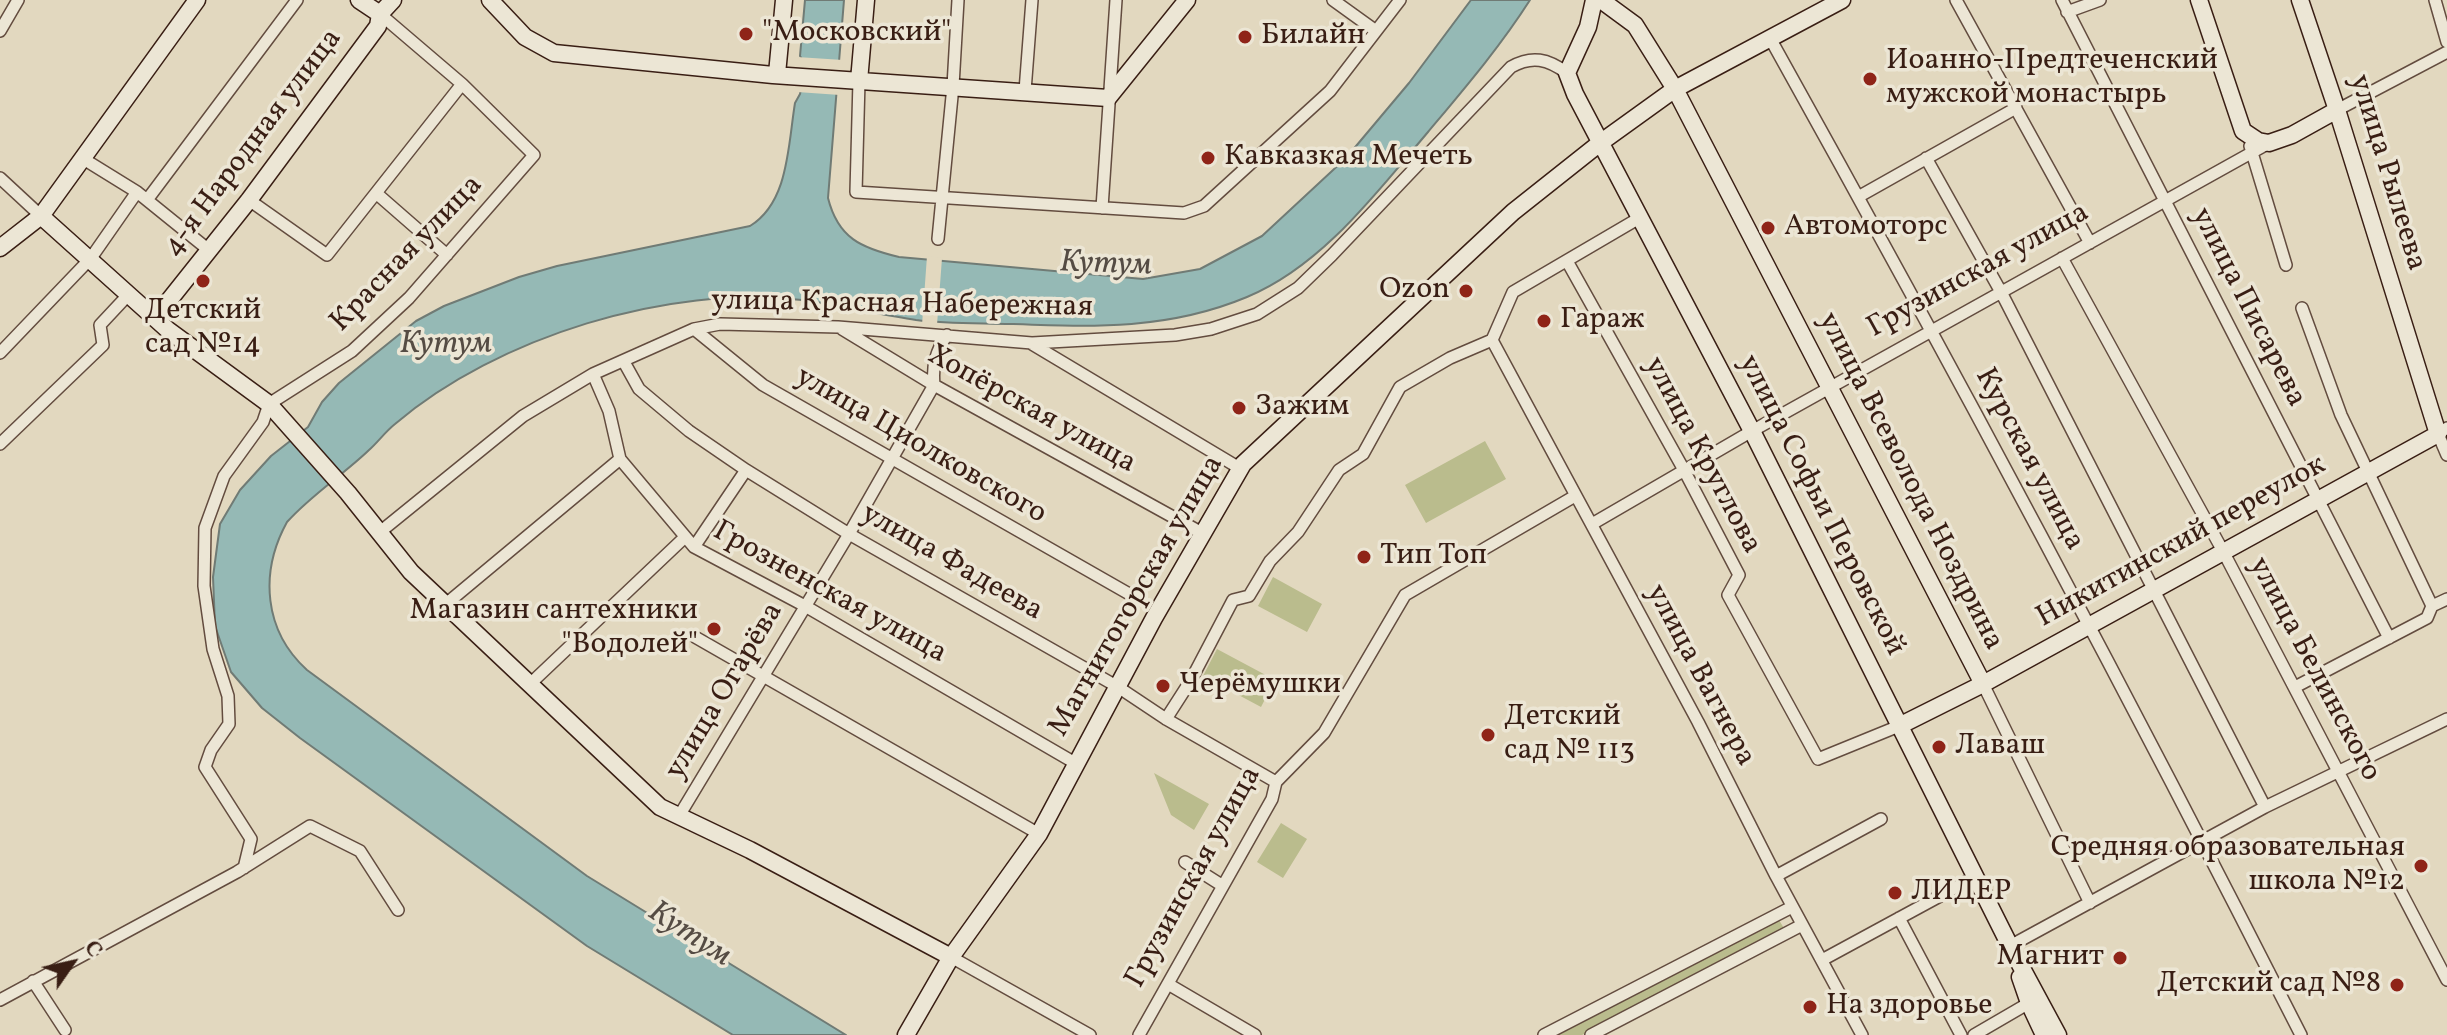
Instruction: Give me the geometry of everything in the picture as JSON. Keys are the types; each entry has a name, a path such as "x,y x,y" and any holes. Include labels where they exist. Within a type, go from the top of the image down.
{"main road":[{"path":"0,248 41,216 197,0"},
{"path":"359,0 380,14"},
{"name":"4-я Народная улица","path":"155,318 249,200 378,26 380,14 393,0"},
{"path":"490,0 525,37 554,53 783,75 1108,98 1187,0"},
{"path":"783,75 784,0"},
{"path":"853,80 866,0"},
{"path":"1567,73 1588,27 1594,0"},
{"name":"улица Всеволода Ноздрина","path":"1602,0 1635,25 1675,89 1983,684"},
{"name":"Магнитогорская улица","path":"906,1034 951,957 1039,834 1202,533 1241,469 1513,212 1600,143 1675,89 1842,0"},
{"path":"2199,0 2243,131 2269,143"},
{"name":"улица Рылеева","path":"2300,0 2442,431"},
{"name":"улица Софьи Перовской","path":"1567,73 1600,143 1752,431 1975,877 2058,1035"},
{"name":"Грузинская улица","path":"2269,143 2292,135 2337,110"},
{"path":"41,216 155,318 269,404 348,493 411,572 660,807 763,857 951,957"},
{"name":"Никитинский переулок","path":"1899,726 1983,684 2442,431"},
{"path":"2010,946 2029,1003 2044,1035"}],"street":[{"path":"0,31 18,0"},
{"path":"0,353 91,258 297,0"},
{"path":"938,239 958,0"},
{"path":"1025,91 1032,0"},
{"path":"1102,208 1116,0"},
{"path":"1333,0 1376,31"},
{"path":"853,80 856,192 1184,213 1204,206 1330,91 1400,0"},
{"path":"1956,0 2090,243"},
{"path":"2065,6 2100,0"},
{"path":"2435,0 2447,42"},
{"name":"улица Писарева","path":"2065,6 2389,638"},
{"path":"249,200 327,255 462,84 380,14"},
{"name":"Курская улица","path":"1771,40 1932,330 2203,842 2301,1035"},
{"name":"Грузинская улица","path":"2337,110 2447,52"},
{"name":"улица Красная Набережная","path":"380,532 523,416 593,374 694,329 720,324 838,327 1032,343 1175,335 1211,329 1257,314 1298,288 1332,255 1511,67 1525,59 1543,60 1554,63 1567,73"},
{"name":"Красная улица","path":"269,404 352,351 409,298 534,155 462,84"},
{"path":"1858,197 2016,108"},
{"path":"2247,134 2286,265"},
{"name":"Грузинская улица","path":"1592,524 1828,388 2269,143"},
{"path":"82,158 142,196 210,251"},
{"path":"1926,158 2001,292 2265,807"},
{"path":"0,178 41,216"},
{"path":"376,193 447,255"},
{"path":"1166,719 1191,680 1233,600 1249,596 1270,561 1298,532 1339,470 1363,454 1400,387 1450,358 1492,340 1513,292 1641,217"},
{"name":"улица Белинского","path":"2062,258 2224,553 2447,980"},
{"name":"улица Круглова","path":"1567,261 1739,575 1728,595 1818,759 1899,726"},
{"path":"0,444 103,345 100,325 129,294"},
{"path":"2302,308 2341,415 2432,606"},
{"name":"Хопёрская улица","path":"838,327 934,385 1202,533"},
{"name":"улица Циолковского","path":"694,329 763,385 1131,595"},
{"path":"934,385 933,368 947,335"},
{"name":"улица Вагнера","path":"1492,340 1862,1035"},
{"path":"1032,343 1241,469"},
{"name":"улица Фадеева","path":"624,362 639,389 689,431 746,470 849,534 1118,687 1166,719 1276,782"},
{"name":"Грозненская улица","path":"593,374 609,411 620,459 694,547 805,606 1075,763"},
{"name":"улица Огарёва","path":"679,816 849,534 934,385"},
{"path":"244,868 251,839 205,767 211,750 229,724 228,696 213,649 204,586 205,528 224,476 263,422 269,404"},
{"name":"улица Рылеева","path":"2442,431 2447,455"},
{"path":"446,604 620,459"},
{"path":"694,547 746,470"},
{"name":"Грузинская улица","path":"1139,1035 1272,799 1276,782 1324,733 1405,595 1575,496"},
{"path":"530,684 684,538"},
{"path":"2295,687 2427,618 2432,606 2447,599"},
{"path":"695,637 1039,834"},
{"name":"улица Всеволода Ноздрина","path":"1983,684 2090,903"},
{"path":"2010,946 2265,807 2447,719"},
{"path":"1776,876 1881,819"},
{"path":"0,1000 244,868 310,826 360,851 398,910"},
{"path":"1185,862 1223,886"},
{"path":"1822,960 1975,877"},
{"path":"1544,1035 1792,907"},
{"path":"1899,918 1961,1035"},
{"path":"1591,1035 1802,925"},
{"path":"951,957 1090,1035"},
{"path":"33,981 65,1030"},
{"path":"1168,984 1255,1035"},
{"path":"1974,1035 2029,1003"},
{"path":"1604,1004 1613,1023"}],"green space":[{"path":"1485,441 1506,479 1426,523 1405,485"},
{"path":"1273,577 1322,604 1307,632 1258,606"},
{"path":"1217,649 1275,680 1261,707 1203,676"},
{"path":"1154,773 1209,804 1194,830 1171,815"},
{"path":"1281,823 1307,839 1283,878 1257,862"},
{"path":"1779,920 1785,930 1582,1035 1556,1035"}],"water":[{"name":"Кутум","path":"805,0 844,0 828,198 838,223 853,239 873,250 899,257 1143,279 1200,269 1262,236 1346,158 1409,83 1471,0 1530,0 1468,84 1389,179 1346,225 1300,267 1247,297 1188,316 1101,325 952,323 902,318 802,300 751,297 697,300 642,309 587,323 534,342 436,393 391,427 287,522 272,561 270,600 282,638 307,670 587,876 846,1035 733,1035 587,946 262,708 231,672 215,626 213,577 220,524 240,490 271,456 308,427 322,402 339,383 416,321 444,306 519,277 557,266 750,226 763,216 780,188 795,103 806,65 800,56"}],"pier":[{"path":"797,57 843,60 840,95 797,92 802,65"},
{"path":"927,256 942,258 937,325 922,325"}],"place":[{"name":"\"Московский\"","path":"746,34"},
{"name":"Билайн","path":"1245,37"},
{"name":"Иоанно-Предтеченский мужской монастырь","path":"1870,79"},
{"name":"Кавказкая Мечеть","path":"1208,158"},
{"name":"Автомоторс","path":"1768,228"},
{"name":"Детский сад №14","path":"203,281"},
{"name":"Ozon","path":"1466,291"},
{"name":"Гараж","path":"1544,321"},
{"name":"Зажим","path":"1239,408"},
{"name":"Тип Топ","path":"1364,557"},
{"name":"Магазин сантехники \"Водолей\"","path":"714,629"},
{"name":"Черёмушки","path":"1163,686"},
{"name":"Детский сад № 113","path":"1488,735"},
{"name":"Лаваш","path":"1939,747"},
{"name":"Средняя образовательная школа №12","path":"2421,866"},
{"name":"ЛИДЕР","path":"1895,893"},
{"name":"Магнит","path":"2120,958"},
{"name":"Детский сад №8","path":"2397,985"},
{"name":"На здоровье","path":"1810,1007"}]}
